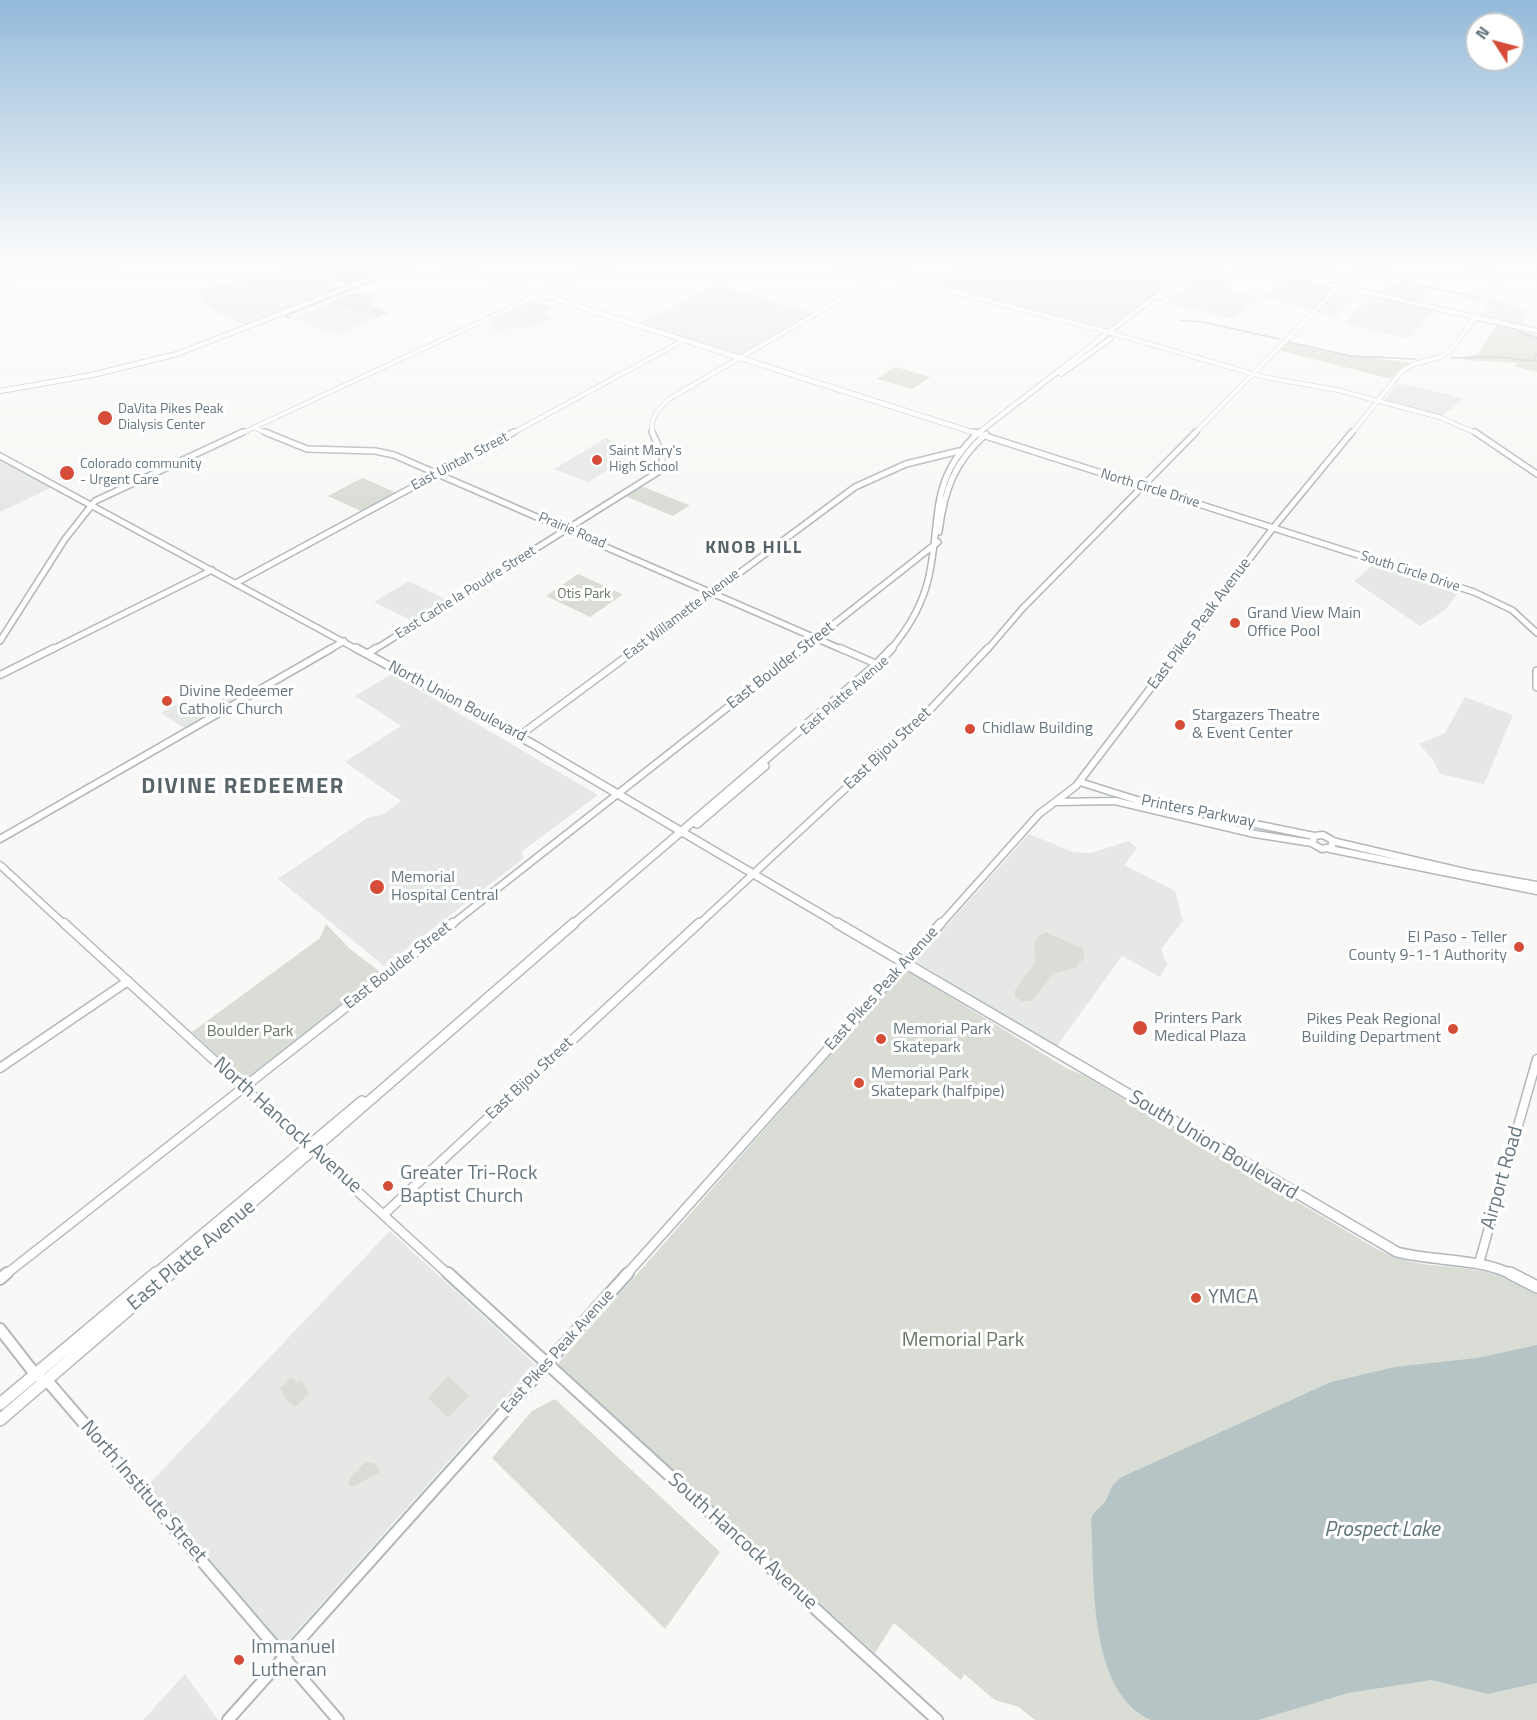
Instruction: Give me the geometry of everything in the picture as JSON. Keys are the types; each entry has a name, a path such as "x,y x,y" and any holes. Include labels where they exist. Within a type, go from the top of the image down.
{"main road":[{"path":"0,391 134,366 208,343"},
{"path":"0,641 91,504 438,343"},
{"name":"East Uintah Street","path":"236,583 677,343"},
{"name":"North Circle Drive","path":"693,343 1273,528"},
{"path":"739,358 764,343"},
{"name":"East Platte Avenue","path":"0,1404 381,1089 879,665 909,634 932,588 938,495 945,474 958,452 1100,343"},
{"path":"1144,343 1252,374 1378,401 1466,427 1495,443 1522,466 1537,474"},
{"name":"East Bijou Street","path":"383,1215 924,717 1011,624 1022,609 1282,343"},
{"name":"East Pikes Peak Avenue","path":"228,1720 1039,814 1081,783 1273,528 1405,368 1450,352 1456,343"},
{"name":"East Cache la Poudre Street","path":"367,654 653,476 663,466 664,455 651,431 657,411 669,399 739,358"},
{"name":"Prairie Road","path":"255,428 303,449 383,452 568,529 879,665"},
{"name":"East Platte Avenue","path":"879,665 909,624 924,593 947,484 962,458 980,435"},
{"name":"East Willamette Avenue","path":"519,736 855,487 890,470 958,452"},
{"name":"North Union Boulevard","path":"0,456 519,736 905,963"},
{"name":"South Circle Drive","path":"1273,528 1486,597 1518,614 1537,633"},
{"name":"East Boulder Street","path":"0,1279 817,637 934,548"},
{"path":"0,675 212,570"},
{"path":"928,580 932,588"},
{"path":"924,593 927,594 926,603"},
{"path":"0,839 344,641"},
{"path":"1537,671 1537,687"},
{"name":"Printers Parkway","path":"1081,783 1102,798 1252,833 1314,838"},
{"name":"Printers Parkway","path":"1081,783 1137,800 1314,838"},
{"name":"Printers Parkway","path":"1053,802 1115,801"},
{"path":"1314,838 1328,837 1329,846"},
{"path":"1314,838 1329,846 1537,891"},
{"path":"1329,846 1537,885"},
{"name":"North Hancock Avenue","path":"0,865 546,1364"},
{"name":"South Union Boulevard","path":"905,963 1383,1245 1423,1259 1479,1263 1507,1272 1537,1287"},
{"path":"0,1068 128,981"},
{"name":"Airport Road","path":"1479,1263 1537,1059"},
{"name":"East Platte Avenue","path":"0,1420 311,1147"},
{"name":"North Institute Street","path":"0,1329 35,1374 46,1380 338,1720"},
{"name":"South Hancock Avenue","path":"546,1364 937,1720"}],"shaded area":[{"path":"698,343 761,343 738,356"},
{"path":"1397,383 1463,399 1442,416 1384,401"},
{"name":"Saint Mary's High School","path":"606,438 639,451 588,482 554,469"},
{"path":"3,460 52,487 0,512 0,462"},
{"path":"1375,563 1460,590 1445,610 1420,626 1354,581"},
{"path":"409,581 447,600 413,621 374,602"},
{"path":"392,674 598,795 521,852 524,858 384,966 278,879 367,818 384,814 401,801 345,762 401,726 355,696"},
{"path":"230,694 238,699 186,729 161,713 182,701 198,712"},
{"path":"1465,697 1513,715 1484,784 1440,774 1434,761 1419,744 1445,733"},
{"path":"1029,834 1073,852 1091,853 1129,841 1137,848 1124,865 1175,891 1183,921 1161,949 1167,965 1160,977 1122,956 1056,1047 915,961"},
{"path":"390,1231 535,1364 288,1641 281,1644 146,1487"},
{"path":"185,1674 218,1720 143,1720"}],"green space":[{"path":"1285,343 1291,343 1327,352 1411,363 1402,367 1391,379 1279,350"},
{"path":"1485,343 1537,343 1537,372 1514,366 1520,363 1465,360 1464,357 1478,354"},
{"path":"895,367 930,377 913,389 877,379"},
{"path":"362,478 399,494 363,512 328,496"},
{"path":"641,486 690,505 673,516 625,496"},
{"name":"Otis Park","path":"578,574 622,595 590,617 546,596"},
{"name":"Boulder Park","path":"326,924 350,949 379,971 379,975 247,1079 242,1079 192,1032 320,938"},
{"path":"1046,932 1083,949 1085,957 1075,968 1054,973 1032,1001 1021,1001 1015,997 1015,990 1036,962 1036,941 1041,934"},
{"name":"Memorial Park","path":"906,972 910,972 1066,1068 1083,1075 1377,1249 1415,1263 1492,1273 1537,1293 1537,1720 1035,1720 1019,1707 995,1700 964,1674 961,1680 894,1623 875,1653 557,1365 882,996"},
{"path":"448,1376 469,1396 448,1418 428,1398"},
{"path":"291,1377 297,1382 302,1381 309,1394 295,1407 288,1402 280,1388"},
{"path":"555,1399 720,1552 665,1629 492,1458 532,1411"},
{"path":"365,1462 375,1464 380,1472 352,1487 348,1484 350,1478"}],"water":[{"name":"Prospect Lake","path":"1537,1345 1537,1683 1488,1694 1431,1680 1348,1693 1258,1720 1151,1720 1130,1706 1115,1685 1105,1660 1098,1631 1093,1571 1091,1519 1118,1480 1331,1382 1395,1367 1477,1358"}],"waterway":[{"path":"1294,343 1351,356 1415,359"},
{"path":"1451,358 1495,357 1536,361 1534,357 1537,354"}],"place":[{"name":"DaVita Pikes Peak Dialysis Center","path":"105,418"},
{"name":"Saint Mary's High School","path":"597,460"},
{"name":"Colorado community - Urgent Care","path":"67,473"},
{"name":"Grand View Main Office Pool","path":"1235,623"},
{"name":"Divine Redeemer Catholic Church","path":"167,701"},
{"name":"Stargazers Theatre & Event Center","path":"1180,725"},
{"name":"Chidlaw Building","path":"970,729"},
{"name":"Memorial Hospital Central","path":"377,887"},
{"name":"El Paso - Teller County 9-1-1 Authority","path":"1519,947"},
{"name":"Printers Park Medical Plaza","path":"1140,1028"},
{"name":"Pikes Peak Regional Building Department","path":"1453,1029"},
{"name":"Memorial Park Skatepark","path":"881,1039"},
{"name":"Memorial Park Skatepark (halfpipe)","path":"859,1083"},
{"name":"Greater Tri-Rock Baptist Church","path":"388,1186"},
{"name":"YMCA","path":"1196,1298"},
{"name":"Immanuel Lutheran","path":"239,1660"}],"district":[{"name":"KNOB HILL","path":"754,549"},
{"name":"DIVINE REDEEMER","path":"243,788"}]}
